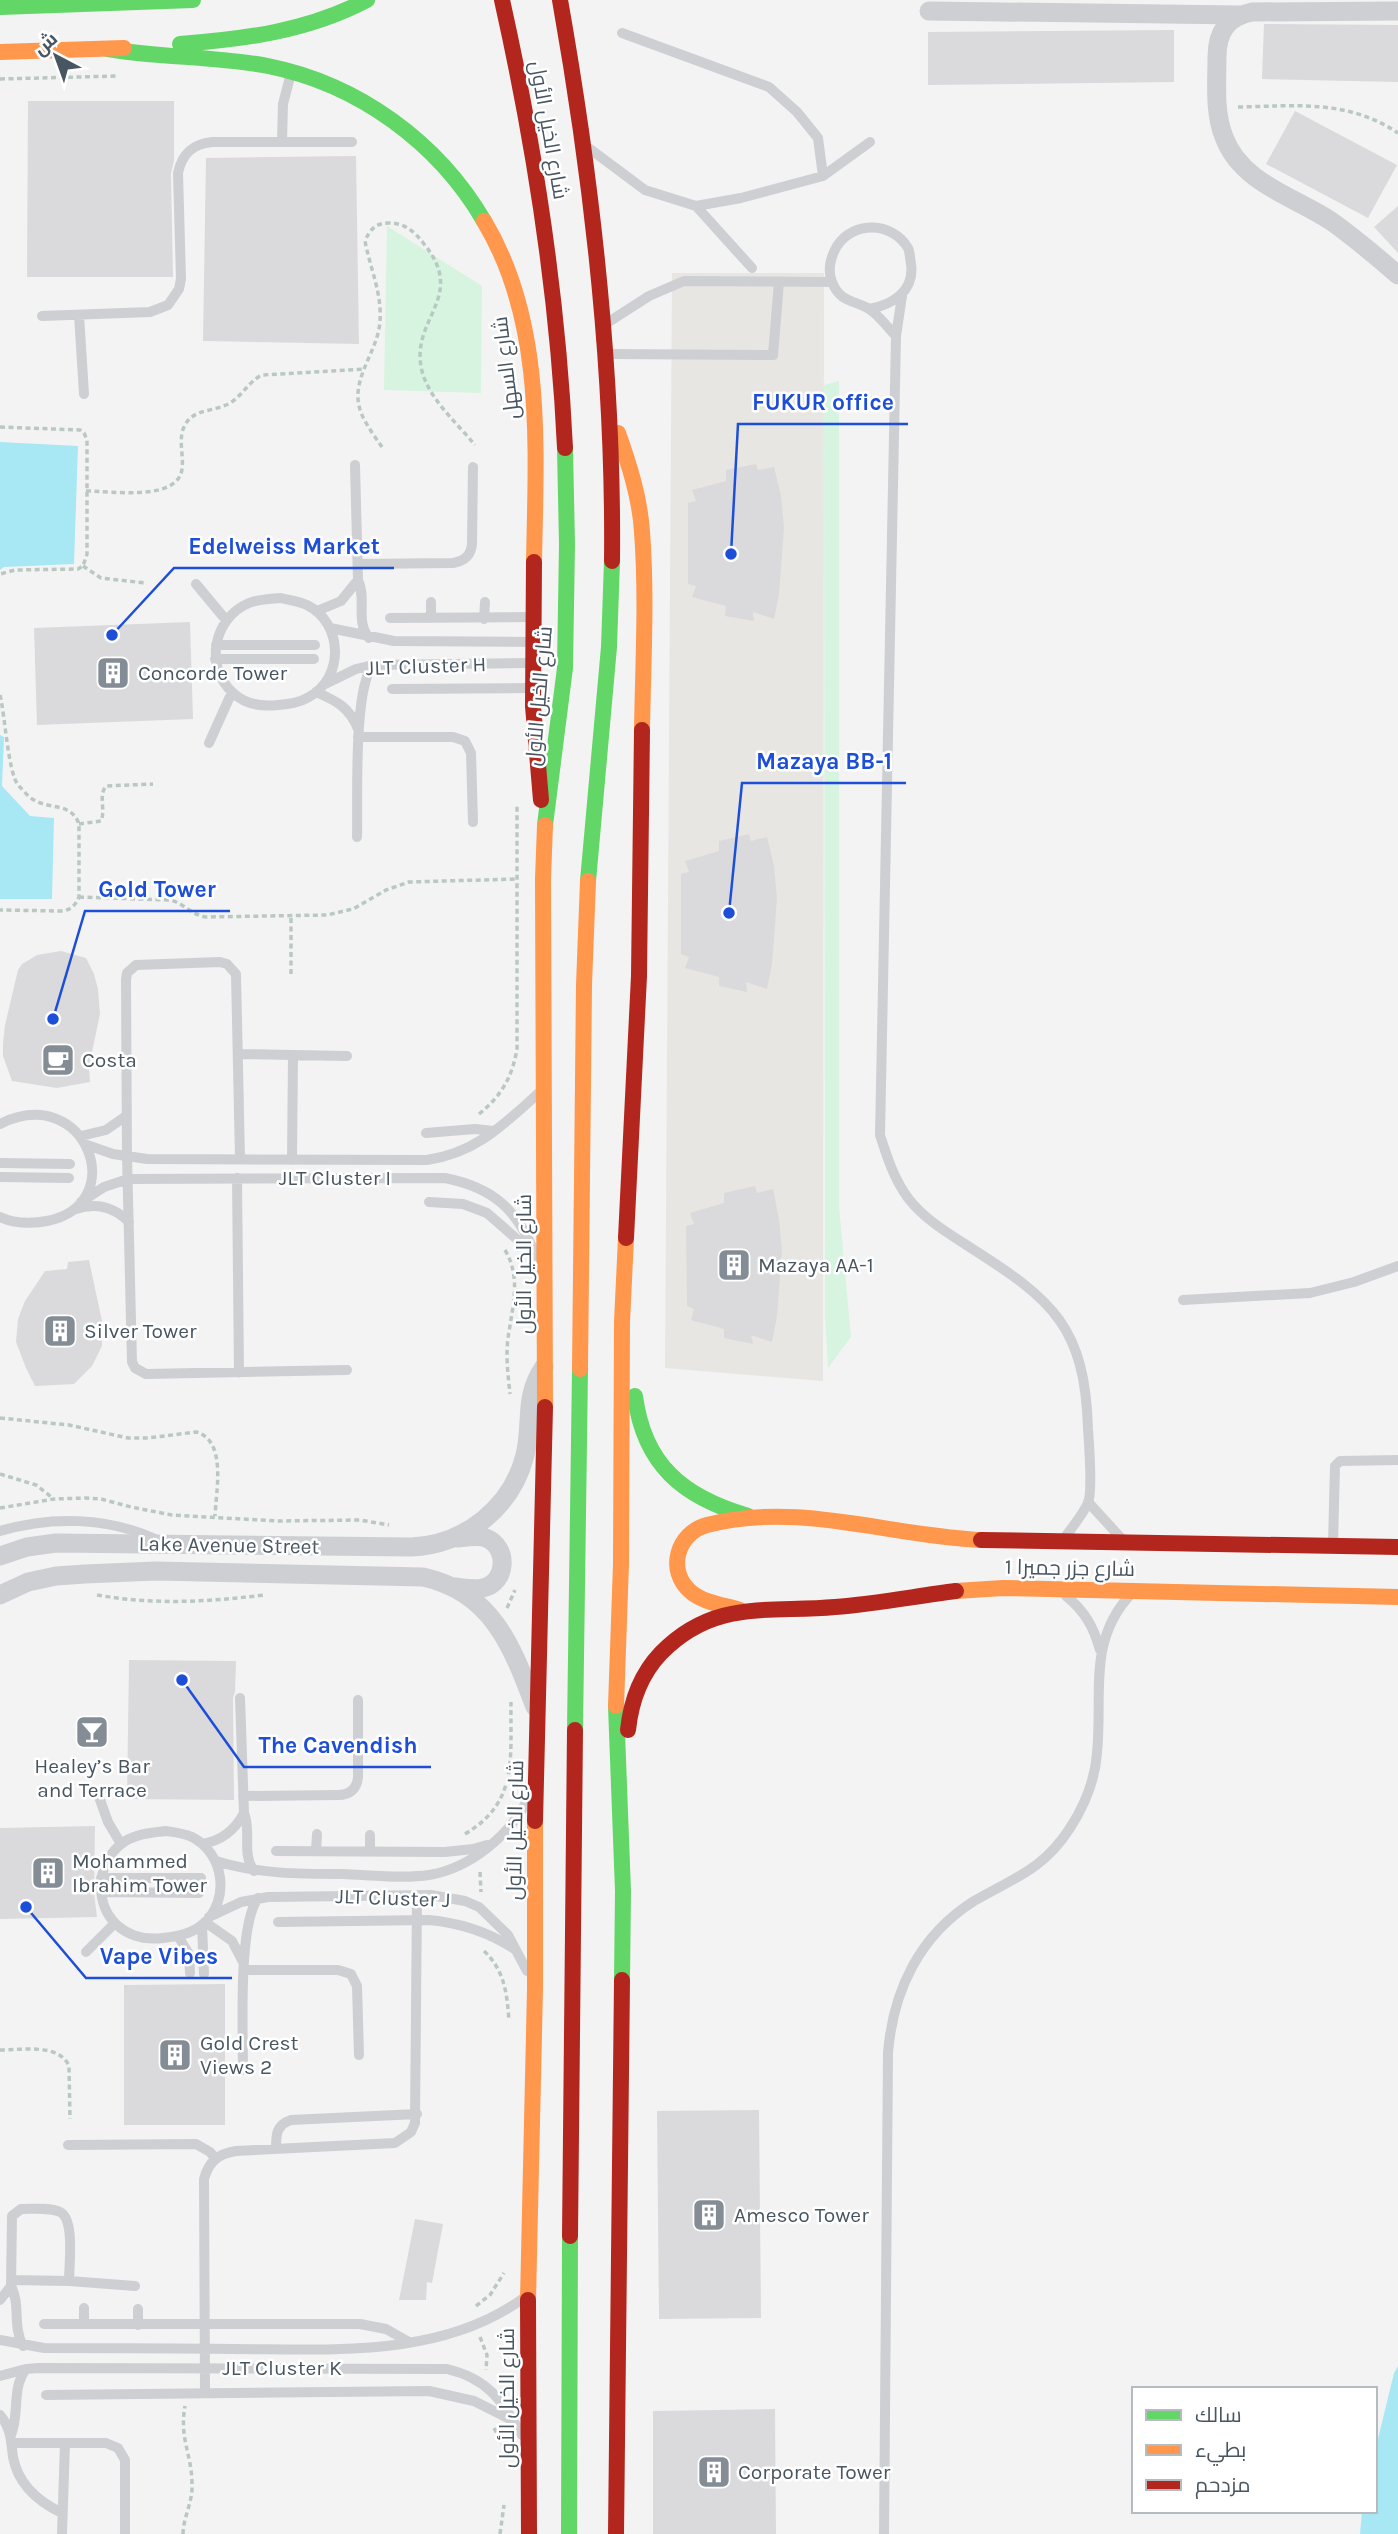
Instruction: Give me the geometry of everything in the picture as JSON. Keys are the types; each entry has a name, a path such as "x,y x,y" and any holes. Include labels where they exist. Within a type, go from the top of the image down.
{"main road":[{"path":"0,7 193,0"},
{"name":"شارع السهل","path":"0,52 108,49 285,33 320,23 367,0"},
{"name":"شارع الخيل الأول","path":"502,0 537,171 557,336 564,438 566,617 561,722 545,827 543,879 546,1363 539,1717 535,1786 535,1989 528,2295 529,2534"},
{"name":"شارع الخيل الأول","path":"560,0 584,145 603,325 613,510 611,603 587,888 584,985 570,2194 569,2534"},
{"name":"شارع السهل","path":"108,49 177,59 231,60 292,72 363,101 425,146 452,174 477,207 498,244 524,319 530,359 536,476 532,688 538,780 545,827"},
{"path":"608,402 629,465 642,529 644,596 639,976 622,1322 621,1564 616,1749 623,1918 616,2534"},
{"path":"622,1322 628,1330 633,1350 636,1420 650,1453 682,1485 705,1500 730,1512 756,1518"},
{"path":"742,1610 703,1599 689,1591 680,1580 676,1565 678,1550 686,1537 698,1528 756,1518"},
{"name":"شارع جزر جميرا 1","path":"756,1518 811,1518 971,1540 1398,1547"},
{"name":"شارع جزر جميرا 1","path":"742,1610 827,1608 968,1589 1052,1588 1398,1597"},
{"path":"620,1816 629,1713 638,1686 666,1646 682,1632 701,1621 742,1610"}],"street":[{"path":"929,11 1239,15 1264,11 1398,11"},
{"path":"1239,15 1228,22 1217,43 1218,107 1223,135 1231,153 1241,166 1256,178 1328,219 1398,275"},
{"name":"Lake Avenue Street","path":"458,1538 495,1508 514,1483 525,1455 531,1391 546,1363"},
{"name":"Lake Avenue Street","path":"0,1556 27,1547 56,1543 428,1547 458,1538 484,1538 494,1543 501,1552 503,1563 501,1574 485,1588 454,1587 422,1577 406,1576 156,1571 56,1576 28,1582 0,1595"},
{"name":"Lake Avenue Street","path":"454,1587 479,1604 506,1638 520,1666 539,1717"}],"lane":[{"path":"622,33 769,87 797,112 818,138 823,176"},
{"path":"282,142 284,104 292,72"},
{"path":"42,316 150,312 167,305 174,297 181,279 178,173 180,163 193,147 212,142 352,142"},
{"path":"584,145 645,190 696,206 741,198 823,176 870,142"},
{"path":"696,206 752,268"},
{"path":"896,336 869,309 846,301 832,282 830,257 844,236 866,226 891,231 908,249 912,273 902,296 896,336 880,1135 891,1169 908,1198 933,1224 1011,1273 1044,1300 1068,1332 1083,1368 1088,1410 1088,1502 1061,1542"},
{"path":"603,325 649,296 684,281 832,282"},
{"path":"606,354 773,355 779,282"},
{"path":"869,309 887,306 902,296"},
{"path":"79,315 84,394"},
{"path":"355,465 358,580 362,594 362,623 369,638"},
{"path":"358,564 453,563 464,560 472,550 473,467"},
{"path":"317,611 341,601 358,580"},
{"path":"196,584 226,620"},
{"path":"209,743 232,692 224,683 215,659 216,645 226,620 248,604 281,598 297,601 317,611 330,628"},
{"path":"431,602 431,618"},
{"path":"484,618 485,603"},
{"path":"390,618 533,617"},
{"name":"JLT Cluster H","path":"330,628 394,641 533,642"},
{"name":"JLT Cluster H","path":"320,688 332,671 335,657 335,642 330,628"},
{"path":"216,645 315,645"},
{"path":"215,659 314,659"},
{"name":"JLT Cluster H","path":"232,692 253,704 269,706 293,703 356,669 373,665 532,663"},
{"path":"357,837 358,733 364,681 373,665"},
{"path":"320,688 346,708 358,733"},
{"path":"483,688 483,701"},
{"path":"392,689 429,694 483,688 532,688"},
{"path":"358,733 453,737 465,741 471,753 473,822"},
{"path":"240,1159 237,981 232,968 220,962 136,965 127,973 126,980 131,1355 135,1368 146,1374 347,1370"},
{"path":"238,1054 347,1056"},
{"path":"292,1160 293,1055"},
{"name":"JLT Cluster I","path":"84,1141 127,1156 147,1159 427,1160 467,1150 544,1089"},
{"name":"JLT Cluster I","path":"0,1124 18,1117 37,1115 65,1122 84,1141 92,1159 89,1189 81,1202"},
{"path":"84,1141 126,1116"},
{"path":"426,1133 475,1129 494,1131"},
{"path":"0,1163 71,1164"},
{"path":"0,1177 69,1178"},
{"path":"237,1178 239,1373"},
{"name":"JLT Cluster I","path":"0,1217 10,1222 35,1223 54,1220 104,1187 128,1180 428,1178 466,1182 501,1201 515,1215 527,1234 545,1275"},
{"path":"429,1202 463,1204 487,1213 537,1256"},
{"path":"72,1210 97,1205 120,1214 129,1222"},
{"path":"1183,1300 1310,1293 1354,1282 1398,1266"},
{"path":"1333,1546 1335,1466 1340,1461 1398,1460"},
{"path":"1088,1502 1126,1543"},
{"path":"0,1531 19,1525 52,1521 104,1522 134,1530 165,1544"},
{"path":"884,2534 888,2053 893,2013 907,1975 929,1941 958,1912 1019,1878 1043,1860 1070,1829 1088,1794 1097,1755 1100,1651 1092,1625 1084,1614 1075,1603 1052,1588"},
{"path":"1100,1651 1117,1612 1134,1590"},
{"path":"240,1698 244,1813 248,1826 247,1856 254,1871"},
{"path":"243,1796 350,1793 357,1783 358,1700"},
{"name":"JLT Cluster J","path":"216,1861 254,1871 279,1874 428,1875 460,1864 494,1842 524,1807 535,1786"},
{"path":"99,1797 108,1822 121,1844"},
{"path":"202,1844 210,1843 226,1834 244,1813"},
{"path":"86,1952 115,1923 103,1903 101,1892 101,1878 112,1853 121,1844 146,1833 166,1831 183,1834 202,1844 216,1861 220,1875 217,1904 206,1921 204,1974"},
{"path":"316,1851 317,1834"},
{"path":"370,1835 370,1852"},
{"path":"276,1851 475,1852"},
{"path":"101,1878 201,1878"},
{"path":"101,1892 200,1893"},
{"path":"205,2393 204,2179 207,2168 215,2158 225,2153 395,2143 411,2132 417,2114 418,1896"},
{"name":"JLT Cluster J","path":"115,1923 126,1932 155,1939 178,1936 241,1902 258,1898 448,1897 479,1907 508,1935 535,1989"},
{"path":"243,2070 244,1966 249,1914 258,1898"},
{"path":"206,1921 232,1941 244,1966"},
{"path":"315,1921 315,1933"},
{"path":"368,1921 369,1933"},
{"path":"278,1922 450,1922 503,1941 518,1951"},
{"path":"178,1936 189,1954 190,1973"},
{"path":"244,1966 338,1970 351,1974 357,1986 359,2055"},
{"path":"276,2150 277,2130 280,2125 291,2120 417,2114"},
{"path":"68,2145 196,2144 204,2147 215,2158"},
{"path":"23,2346 17,2335 15,2295 11,2283 11,2221 15,2211 55,2210 63,2213 69,2221 69,2281"},
{"path":"11,2283 69,2281 135,2286"},
{"path":"0,2300 11,2283"},
{"name":"JLT Cluster K","path":"0,2340 44,2348 205,2349 321,2349 410,2342 433,2339 476,2326 528,2295"},
{"path":"84,2308 84,2324"},
{"path":"138,2309 138,2325"},
{"path":"44,2324 360,2324 386,2329 410,2342"},
{"path":"11,2439 15,2423 17,2385 26,2369"},
{"name":"JLT Cluster K","path":"0,2376 26,2369 447,2369 481,2381 505,2406 528,2446"},
{"path":"46,2395 429,2391 474,2401 514,2421"},
{"path":"136,2394 136,2407"},
{"path":"83,2395 83,2406"},
{"path":"0,2415 11,2439 14,2461 21,2478 32,2493 46,2505 62,2513"},
{"path":"11,2439 113,2444 123,2453 125,2534"},
{"path":"62,2534 65,2443"}],"path":[{"path":"0,79 128,76"},
{"path":"1218,107 1338,107 1382,122 1398,133"},
{"path":"382,447 362,414 358,387 378,336 380,319 377,284 365,241 375,226 384,223 396,223 416,233 435,261 442,282 422,338 422,372 438,401 475,445"},
{"path":"86,491 158,492 173,485 183,471 182,436 188,420 195,414 230,403 252,380 262,375 364,369"},
{"path":"0,427 80,430 84,433 87,440 87,554 83,566"},
{"path":"0,574 15,570 72,570 83,566"},
{"path":"83,566 101,578 145,583"},
{"path":"0,695 12,773 18,784 35,801 69,810 79,824 79,897 76,905 61,911 0,909"},
{"path":"79,824 101,821 102,791 106,786 153,784"},
{"path":"471,1118 491,1104 503,1091 515,1063 518,1034 517,797"},
{"path":"79,897 170,900 192,913 206,917 291,916 341,913 365,904 386,890 410,882 543,879"},
{"path":"291,916 291,974"},
{"path":"500,1241 508,1255 515,1285 508,1343 511,1399"},
{"path":"0,1419 69,1425 128,1438 197,1432 204,1434 211,1439 217,1454 215,1516"},
{"path":"0,1474 36,1485 54,1499"},
{"path":"0,1508 54,1499 101,1499 162,1513 277,1521 360,1520 399,1526"},
{"path":"95,1595 178,1603 272,1594"},
{"path":"457,1837 480,1825 493,1813 503,1798 508,1782 511,1694"},
{"path":"465,1834 475,1852 480,1872 479,1907"},
{"path":"472,1928 467,1939 491,1958 506,1985 509,2029"},
{"path":"0,2050 51,2051 61,2055 69,2066 70,2119"},
{"path":"476,2326 474,2308 497,2286 507,2265"},
{"path":"183,2534 192,2487 192,2472 182,2432 185,2406 190,2393"},
{"path":"474,2401 472,2410 494,2428 505,2450"},
{"path":"500,2534 504,2502"}],"shaded area":[{"path":"672,273 824,273 823,1381 665,1368"}],"green space":[{"path":"387,226 482,286 481,393 384,390"},
{"path":"839,381 839,1206 851,1337 828,1368 825,1316 824,385"}],"water":[{"path":"0,442 78,446 74,564 4,567 0,570"},
{"path":"0,735 4,737 2,786 30,816 54,818 52,899 0,899"},
{"path":"1398,2366 1398,2534 1360,2534 1362,2513 1377,2513 1377,2443"}],"building":[{"path":"1264,24 1398,25 1398,82 1262,79"},
{"path":"1174,30 1174,82 928,85 928,32"},
{"path":"28,101 174,101 174,161 171,173 173,277 27,277"},
{"path":"1295,111 1397,165 1368,218 1266,164"},
{"path":"356,156 359,344 203,341 206,158"},
{"path":"1398,206 1398,253 1374,227"},
{"path":"756,464 758,470 774,467 781,496 784,527 779,594 774,619 753,612 754,621 725,616 726,606 692,597 696,586 688,584 688,503 696,501 692,490 726,481 726,470"},
{"name":"Concorde Tower","path":"190,622 193,719 37,725 34,628"},
{"path":"749,834 751,841 767,837 774,866 777,898 772,964 767,989 746,982 747,992 719,986 719,977 685,968 689,957 681,954 681,874 689,872 685,861 719,851 719,841"},
{"path":"61,951 86,958 98,989 100,1014 89,1067 90,1082 57,1088 12,1081 3,1056 3,1043 18,970 22,964 37,955"},
{"name":"Mazaya AA-1","path":"755,1186 757,1193 773,1189 782,1250 777,1316 772,1342 751,1335 753,1344 724,1338 724,1329 691,1320 694,1309 687,1306 686,1226 694,1224 690,1213 724,1203 724,1193"},
{"name":"Silver Tower","path":"89,1260 102,1321 102,1346 92,1366 74,1384 35,1386 16,1342 18,1319 25,1301 45,1271 67,1269 68,1262"},
{"path":"129,1660 236,1661 233,1698 234,1800 127,1799"},
{"name":"Mohammed Ibrahim Tower","path":"95,1826 94,1893 97,1917 0,1919 0,1828"},
{"name":"Gold Crest Views 2","path":"225,1984 225,2125 124,2125 124,1985"},
{"name":"Amesco Tower","path":"759,2110 761,2318 659,2319 657,2111"},
{"path":"415,2219 443,2224 432,2283 427,2282 426,2300 399,2300"},
{"name":"Corporate Tower","path":"775,2409 776,2534 653,2534 653,2411"}],"traffic: fast":[{"path":"0,7 193,0"},
{"path":"180,44 276,32 345,11 367,0"},
{"path":"108,49 268,66 333,87 364,102 419,142 444,166 484,221"},
{"path":"545,825 565,668 565,448"},
{"path":"588,881 609,647 612,561"},
{"path":"575,1730 580,1369"},
{"path":"635,1396 647,1441 670,1475 704,1499 748,1516"},
{"path":"616,1706 623,1891 622,1980"},
{"path":"569,2534 570,2236"}],"traffic: slow":[{"path":"0,52 124,48"},
{"path":"484,221 504,260 518,301 527,343 535,431 534,562"},
{"path":"618,433 630,469 641,519 644,606 642,730"},
{"path":"545,825 545,1407"},
{"path":"580,1369 584,985 588,881"},
{"path":"616,1706 621,1564 622,1322 626,1238"},
{"path":"740,1610 702,1599 683,1583 677,1564 678,1554 688,1536 697,1529 741,1519 810,1518 981,1540"},
{"path":"956,1591 1003,1588 1398,1597"},
{"path":"528,2300 535,1989 535,1821"}],"traffic: jam":[{"path":"502,0 535,167 551,279 565,448"},
{"path":"560,0 582,140 599,279 609,420 612,561"},
{"path":"534,562 533,706 541,800"},
{"path":"626,1238 639,976 642,730"},
{"path":"535,1821 545,1407"},
{"path":"981,1540 1398,1547"},
{"path":"628,1730 634,1698 648,1670 661,1653 701,1624 742,1612 850,1606 956,1591"},
{"path":"570,2236 575,1730"},
{"path":"616,2534 622,1980"},
{"path":"528,2300 529,2534"}],"place":[{"name":"FUKUR office","path":"731,554"},
{"name":"Edelweiss Market","path":"112,635"},
{"name":"Concorde Tower","path":"113,673"},
{"name":"Mazaya BB-1","path":"729,913"},
{"name":"Gold Tower","path":"53,1019"},
{"name":"Costa","path":"58,1060"},
{"name":"Mazaya AA-1","path":"734,1265"},
{"name":"Silver Tower","path":"60,1331"},
{"name":"The Cavendish","path":"182,1680"},
{"name":"Healey’s Bar and Terrace","path":"92,1732"},
{"name":"Mohammed Ibrahim Tower","path":"48,1873"},
{"name":"Vape Vibes","path":"26,1907"},
{"name":"Gold Crest Views 2","path":"175,2055"},
{"name":"Amesco Tower","path":"709,2215"},
{"name":"Corporate Tower","path":"714,2472"}]}
